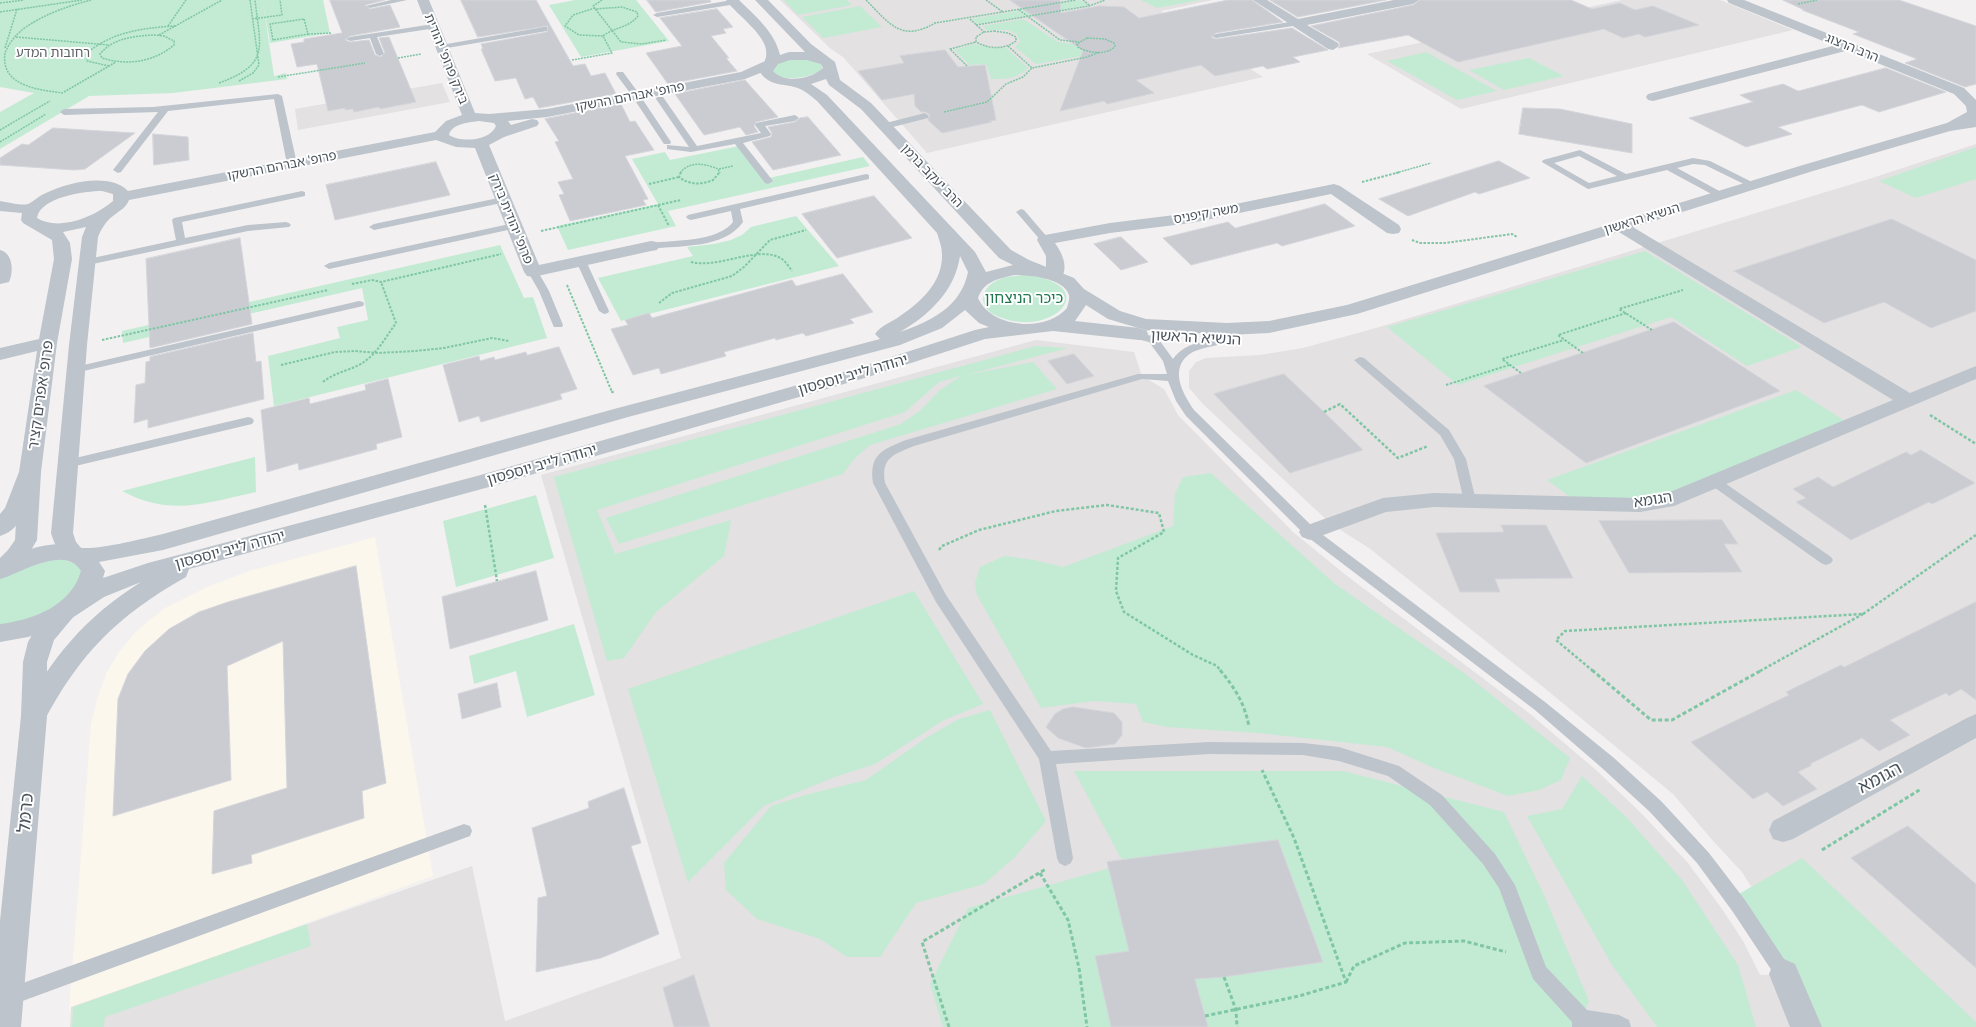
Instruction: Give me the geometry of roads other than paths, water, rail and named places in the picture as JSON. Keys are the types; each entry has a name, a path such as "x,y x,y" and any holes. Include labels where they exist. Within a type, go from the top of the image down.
{"street":[{"name":"בירק פרופ' יהודית","path":"423,0 470,118"},
{"name":"הרב יעקב ברמן","path":"762,0 806,47 825,64 834,82 858,99 885,126 1005,254 1023,264 1049,273"},
{"path":"1259,0 1333,46"},
{"path":"1296,23 1413,0"},
{"name":"הרב הרצוג","path":"1733,0 1950,87 1973,98"},
{"name":"הרב הרצוג","path":"1751,0 1973,98"},
{"path":"732,1 770,42 774,55 766,69 767,74 785,81"},
{"path":"1653,97 1848,46"},
{"name":"פרופ' אברהם הרשקו","path":"441,135 443,129 449,125 470,118 489,118 547,113 638,99 660,99 755,81 817,79 824,75 825,64 808,56 794,56 780,59 745,75 638,99 530,124 480,142 464,144 451,143 445,141 441,135"},
{"name":"הרב יעקב ברמן","path":"785,81 809,88 822,98 973,262 977,272 972,289"},
{"name":"הנשיא הראשון","path":"1948,127 1974,114 1973,98"},
{"path":"489,118 499,120 503,124 504,128 499,134"},
{"name":"הנשיא הראשון","path":"1053,325 1118,331 1162,338 1216,342 1261,340 1336,314 1720,195 1948,127 1976,123"},
{"name":"פרופ' אברהם הרשקו","path":"122,197 441,135"},
{"name":"פרופ' יהודית בירק","path":"480,142 533,272 651,246"},
{"path":"105,215 70,226 48,227 38,225 29,220 29,214 32,208 56,194 88,187 111,187 118,190 122,197"},
{"name":"משה קיפניס","path":"1045,240 1110,228 1191,218 1334,189 1393,229"},
{"name":"פרופ' אפרים קציר","path":"70,607 88,588 93,571 89,562 78,556 66,546 62,533 66,464 75,370 91,231 105,215 118,205 122,197"},
{"path":"0,206 32,208"},
{"name":"פרופ' אפרים קציר","path":"0,570 16,556 26,540 30,472 63,249 62,243 55,233 38,225"},
{"path":"1620,226 1710,282 1908,400"},
{"path":"841,353 900,326 929,304 939,290 950,264 950,248 945,232"},
{"path":"1045,240 1055,256 1049,273"},
{"path":"1022,269 1049,273 1068,283 1076,292 1077,305 1073,313 1064,320 1053,325 1035,329 1015,329 994,324 978,316 970,304 972,289 988,276 1000,272 1022,269"},
{"name":"יהודה לייב יוספסון","path":"0,570 18,562 41,555 62,553 78,556 115,552 163,542 621,413 841,353 893,341 929,328 954,312 972,289"},
{"name":"הנשיא הראשון","path":"1076,292 1114,315 1145,324 1201,328 1250,329 1336,314"},
{"name":"יהודה לייב יוספסון","path":"70,607 101,587 122,578 206,557 488,480 861,373 982,334 1015,329"},
{"path":"0,354 48,343"},
{"name":"הגומא","path":"1310,532 1383,505 1434,500 1640,505 1674,498 1976,372"},
{"path":"0,528 15,510 30,472"},
{"path":"34,716 54,677 75,649 89,634 142,592 206,557"},
{"path":"0,633 29,628 50,620 70,607"},
{"name":"כרמל","path":"5,1027 34,716 35,662 37,652 45,634 70,607"},
{"name":"הגומא","path":"1783,830 1976,725"},
{"path":"1784,974 1806,1027"}],"lane":[{"path":"370,6 403,0"},
{"path":"657,15 732,1"},
{"path":"1216,36 1296,23"},
{"path":"350,39 433,26"},
{"path":"442,48 544,29"},
{"path":"373,36 380,54"},
{"path":"620,74 668,144 679,149 695,149 767,134 759,125 795,118"},
{"path":"64,112 165,109 278,96 292,164"},
{"path":"660,99 695,149"},
{"path":"118,170 165,109"},
{"path":"885,126 925,116"},
{"path":"736,140 768,181"},
{"path":"1625,177 1580,153 1546,162 1588,186 1693,161 1708,164 1754,185"},
{"path":"1667,166 1720,195"},
{"path":"691,217 866,177"},
{"path":"181,243 177,220 302,194"},
{"path":"374,227 503,200"},
{"path":"651,246 714,238 729,233 734,230 738,222 735,208"},
{"path":"1021,212 1045,240"},
{"path":"88,262 248,228 286,225"},
{"path":"329,266 514,226"},
{"path":"0,253 4,256 6,262 5,280 0,281"},
{"path":"581,262 604,311"},
{"path":"533,272 544,291 558,325"},
{"path":"75,370 359,304"},
{"path":"1118,331 1153,339 1169,361 1172,375 1182,401 1190,413 1310,532 1540,706 1608,763 1656,807 1703,858 1740,906 1784,974"},
{"path":"1172,375 1177,360 1184,352 1194,347 1216,342"},
{"path":"1360,360 1429,417 1448,437 1460,459 1470,501"},
{"path":"1065,858 1047,758 941,598 879,483 876,468 882,457 910,443 1142,376 1172,375"},
{"path":"66,464 248,421"},
{"path":"1715,482 1826,560"},
{"path":"1047,758 1209,748 1303,749 1339,754 1393,772 1436,800 1489,859 1506,886 1520,926 1540,973 1582,1023 1619,1024 1622,1027"},
{"path":"9,997 464,831"}],"district":[{"name":"רחובות המדע","path":"53,53"}],"park label":[{"name":"כיכר הניצחון","path":"1024,299"}]}
